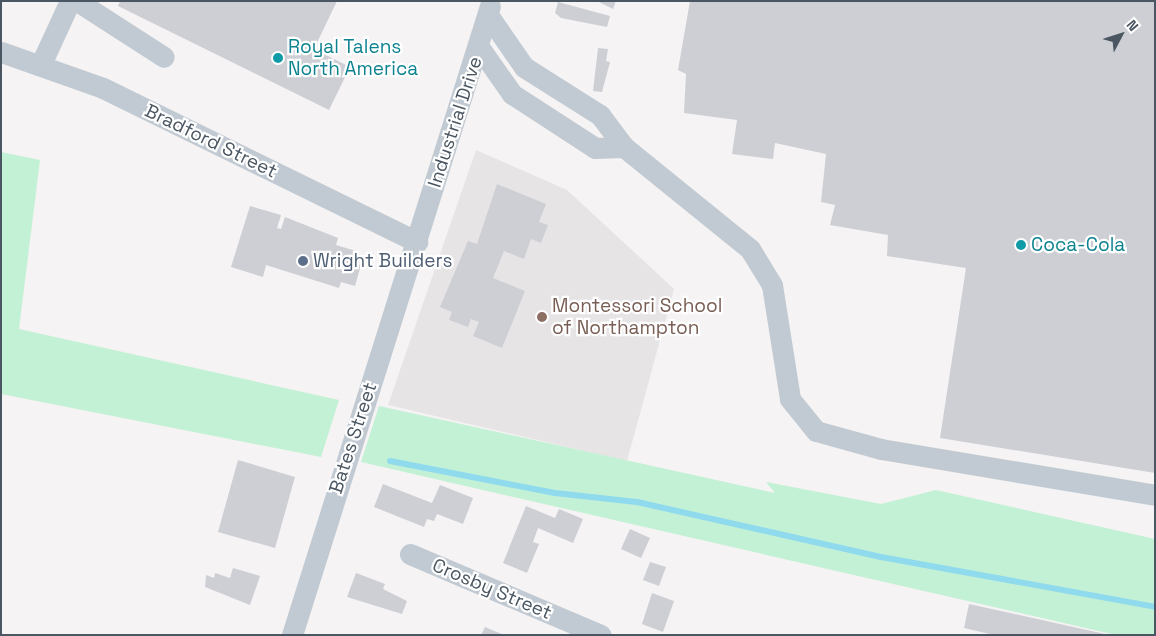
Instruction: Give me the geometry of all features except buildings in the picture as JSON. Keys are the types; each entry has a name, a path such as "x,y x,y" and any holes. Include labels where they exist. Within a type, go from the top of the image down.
{"street":[{"path":"41,64 70,1"},
{"path":"77,1 164,57"},
{"path":"489,8 524,67 600,116 624,148 750,249 772,285 790,398 816,431 881,449 1155,495"},
{"name":"Industrial Drive","path":"417,242 479,47 489,8"},
{"path":"479,47 512,94 595,148 624,148"},
{"name":"Bradford Street","path":"1,52 41,64 104,88 417,242"},
{"path":"541,113 556,88"},
{"name":"Bates Street","path":"292,635 417,242"},
{"name":"Crosby Street","path":"410,554 601,635"}],"shaded area":[{"name":"Montessori School of Northampton","path":"476,150 567,190 674,289 627,461 388,405"}],"green space":[{"path":"1,152 40,160 19,329 339,400 321,457 1,394"},
{"path":"379,406 775,493 766,482 881,504 936,490 1155,539 1155,635 1116,635 361,462"}],"waterway":[{"path":"390,461 555,493 637,502 881,557 1155,607"}],"place":[{"name":"Royal Talens North America","path":"278,58"},
{"name":"Coca-Cola","path":"1021,245"},
{"name":"Wright Builders","path":"303,261"},
{"name":"Montessori School of Northampton","path":"542,317"}]}
